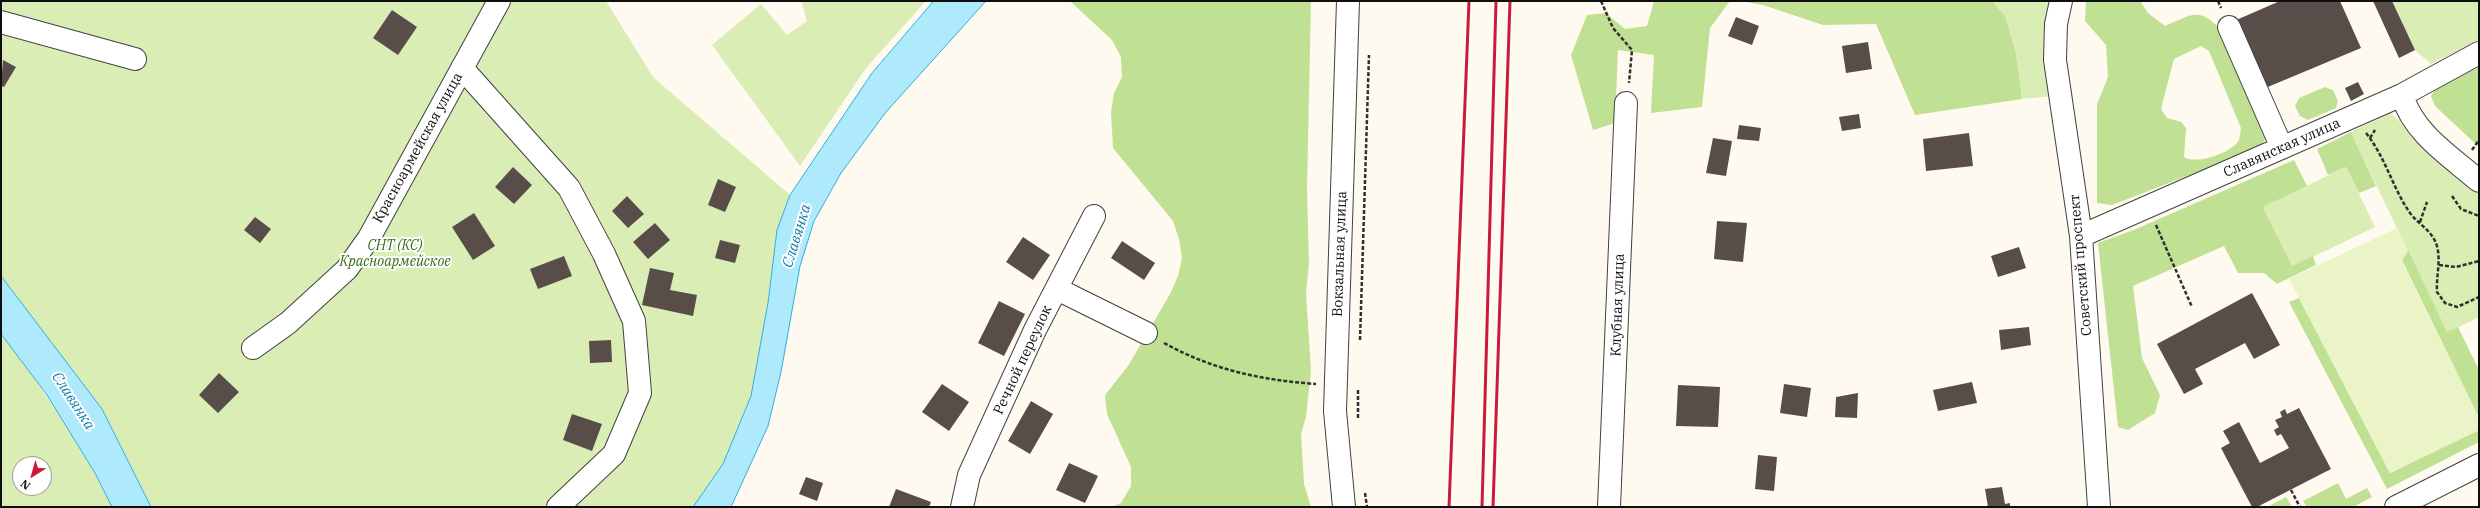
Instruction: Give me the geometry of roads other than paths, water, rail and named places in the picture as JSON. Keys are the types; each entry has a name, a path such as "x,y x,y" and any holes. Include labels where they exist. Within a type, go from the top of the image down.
{"street":[{"name":"Красноармейская улица","path":"253,348 288,323 347,269 369,238 499,1"},
{"name":"Вокзальная улица","path":"1344,507 1334,411 1348,1"},
{"name":"Советский проспект","path":"2061,1 2056,24 2055,60 2081,236 2099,507"},
{"path":"1,22 135,59"},
{"path":"2229,28 2282,148"},
{"name":"Славянская улица","path":"2081,236 2402,95 2479,53"},
{"path":"462,68 569,188 604,254 634,321 640,393 614,454 558,507"},
{"path":"2402,95 2406,110 2419,128 2479,181"},
{"name":"Клубная улица","path":"1609,507 1626,103"},
{"name":"Речной переулок","path":"962,507 970,475 1035,330 1094,216"},
{"path":"1057,289 1146,333"},
{"path":"2396,507 2479,465"}],"water":[{"name":"Славянка","path":"934,1 986,1 886,112 841,173 814,221 800,266 781,372 768,426 731,507 693,507 723,464 751,396 768,303 777,230 790,195 872,73"},
{"name":"Славянка","path":"1,276 102,409 151,507 112,507 95,473 47,395 1,334"}],"railway":[{"path":"1449,507 1469,1"},
{"path":"1482,507 1496,1"},
{"path":"1493,507 1510,1"}],"park label":[{"name":"СНТ (КС) Красноармейское","path":"395,254"}]}
